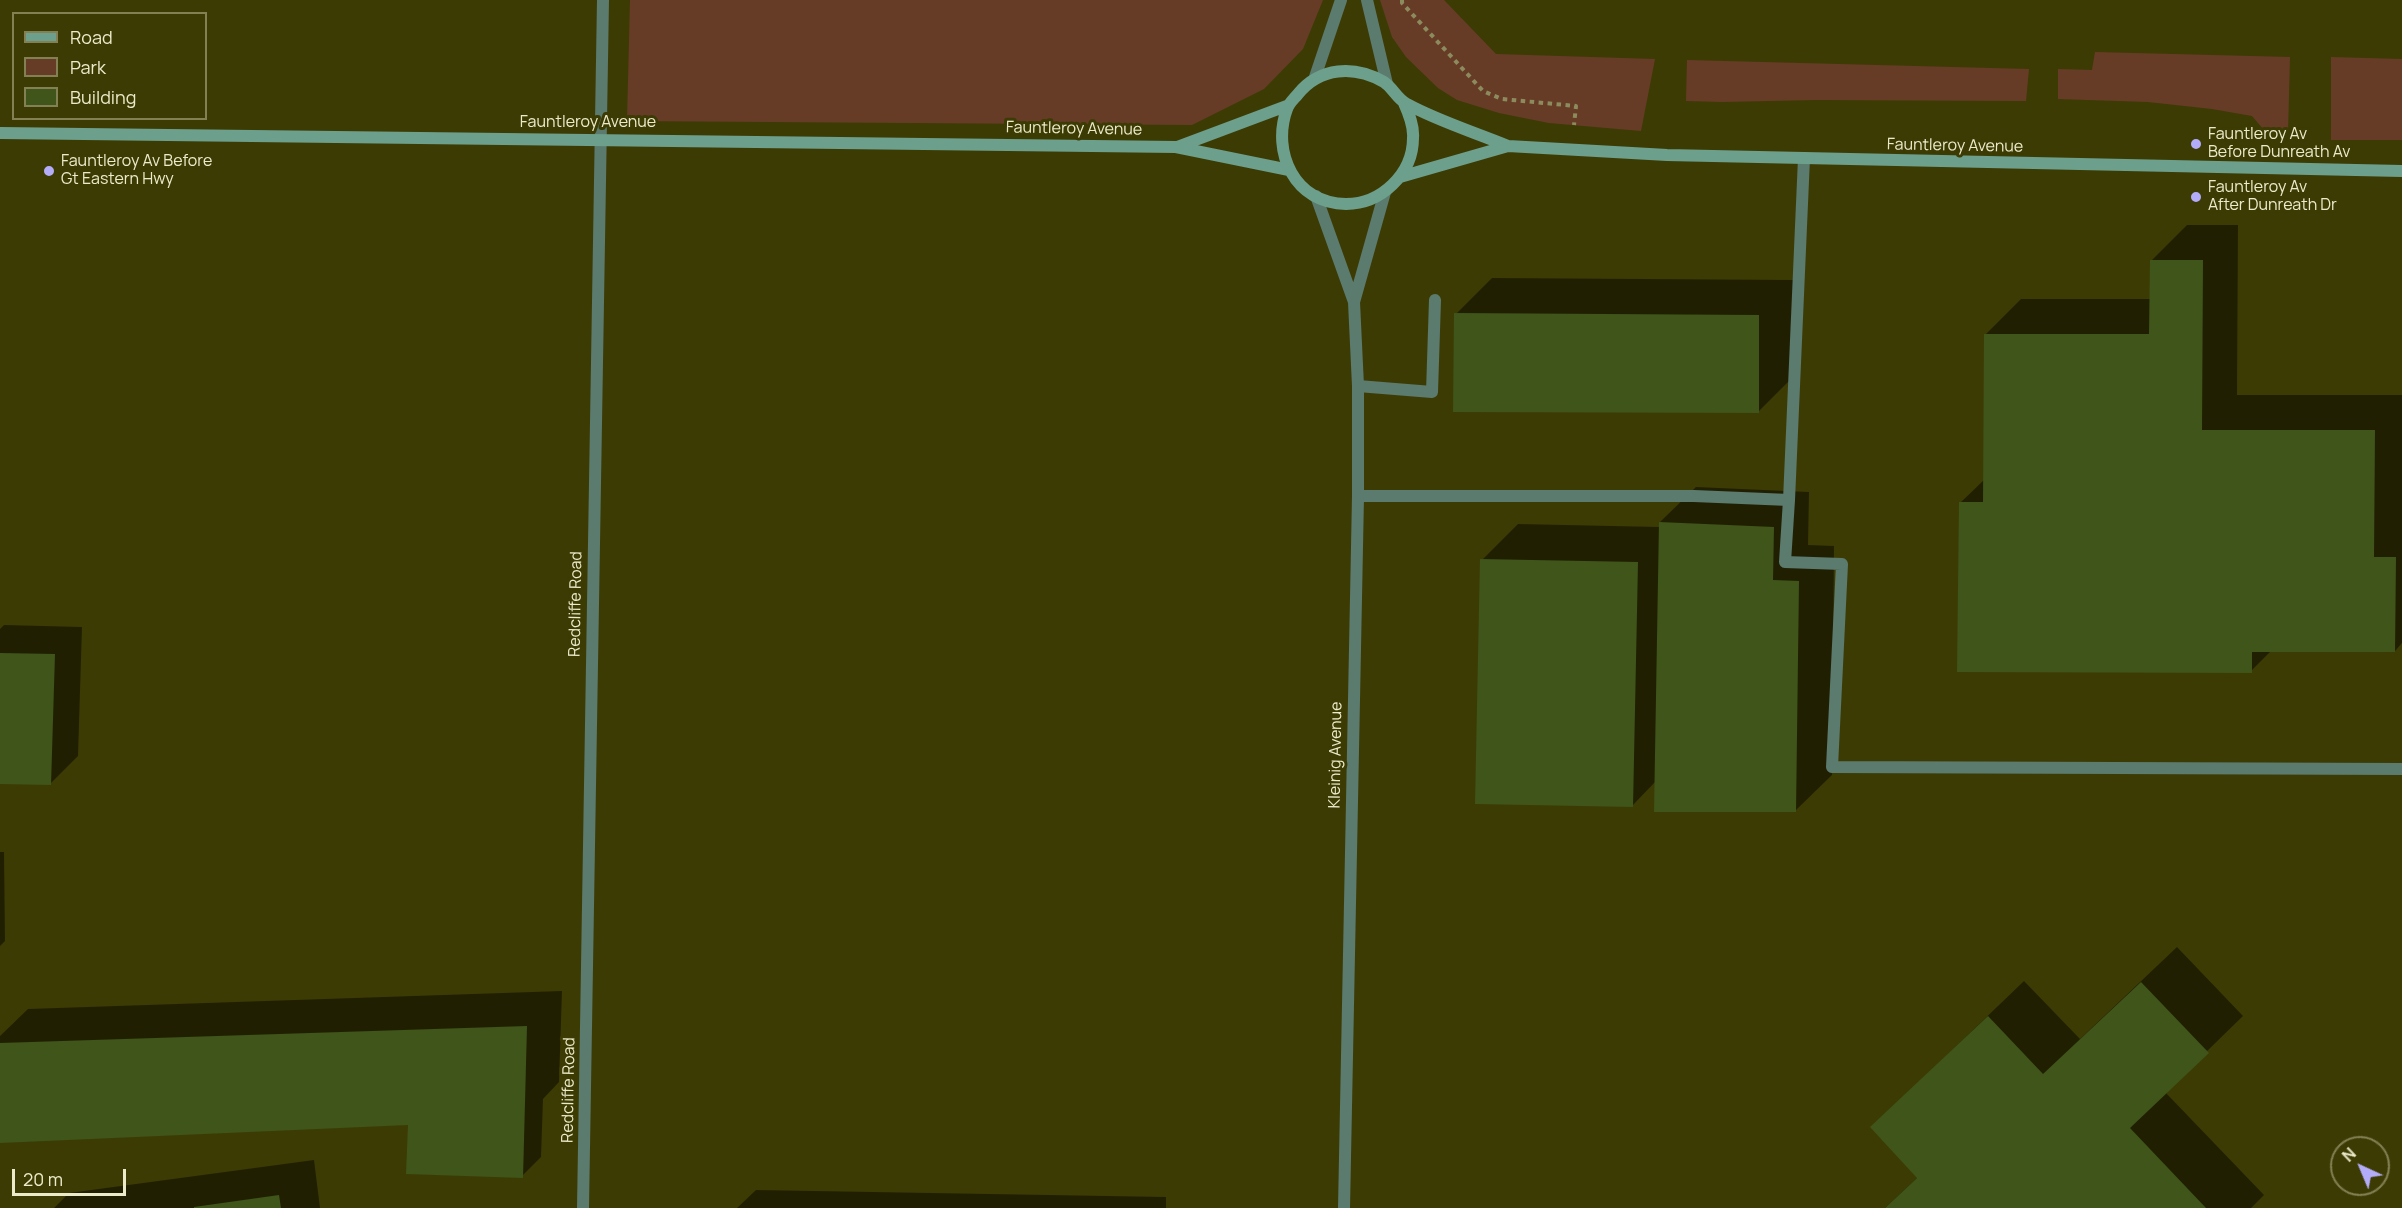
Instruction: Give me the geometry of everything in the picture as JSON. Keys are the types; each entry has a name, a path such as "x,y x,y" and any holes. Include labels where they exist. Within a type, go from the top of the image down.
{"main road":[{"path":"1348,71 1368,74 1387,84 1404,103 1411,117 1413,138 1410,159 1400,177 1385,192 1366,201 1346,204 1316,196 1299,183 1289,170 1283,154 1281,136 1289,105 1315,77 1348,71"},
{"name":"Fauntleroy Avenue","path":"1404,103 1508,146"},
{"name":"Fauntleroy Avenue","path":"1176,147 1289,105"},
{"name":"Fauntleroy Avenue","path":"0,133 1176,147 1289,170"},
{"name":"Fauntleroy Avenue","path":"1400,177 1508,146 1804,158 2402,171"}],"street":[{"name":"Redcliffe Road","path":"583,1208 603,0"},
{"path":"1315,77 1341,0"},
{"path":"1367,0 1387,84"},
{"path":"1804,158 1790,500 1785,562 1842,564 1832,766 2402,769"},
{"name":"Kleinig Avenue","path":"1354,302 1385,192"},
{"name":"Kleinig Avenue","path":"1316,196 1354,302 1358,386 1358,496 1344,1208"},
{"path":"1358,386 1432,392 1435,300"},
{"path":"1358,496 1694,496 1790,500"}],"path":[{"path":"1402,0 1402,3 1483,91 1502,99 1576,106 1571,149"}],"green space":[{"path":"630,0 1323,0 1303,49 1264,89 1192,125 627,121"},
{"path":"1380,0 1444,0 1496,54 1655,59 1641,131 1549,123 1499,113 1457,100 1438,88 1406,57 1392,37"},
{"path":"2095,52 2290,57 2288,132 2264,130 2252,116 2212,109 2148,102 2058,99 2058,69 2092,70"},
{"path":"2331,57 2402,59 2402,140 2331,140"},
{"path":"1687,60 2029,69 2026,101 1722,102 1686,101"}],"building":[{"path":"2150,260 2203,260 2202,430 2375,430 2374,557 2396,557 2395,652 2252,652 2252,673 1957,672 1959,502 1983,502 1984,334 2149,334"},
{"path":"1454,313 1759,315 1759,413 1453,412"},
{"path":"1659,522 1774,527 1773,580 1799,581 1796,812 1654,812"},
{"path":"1480,559 1638,562 1633,807 1475,804"},
{"path":"0,653 55,654 51,785 0,784"},
{"path":"2141,982 2209,1053 2130,1128 2206,1208 1885,1208 1917,1178 1870,1127 1988,1016 2043,1074"},
{"path":"527,1026 523,1178 406,1174 408,1125 0,1143 0,1043"},
{"path":"279,1195 281,1208 194,1208 194,1207"}],"place":[{"name":"Fauntleroy Av Before Dunreath Av","path":"2196,144"},
{"name":"Fauntleroy Av Before Gt Eastern Hwy","path":"49,171"},
{"name":"Fauntleroy Av After Dunreath Dr","path":"2196,197"}]}
